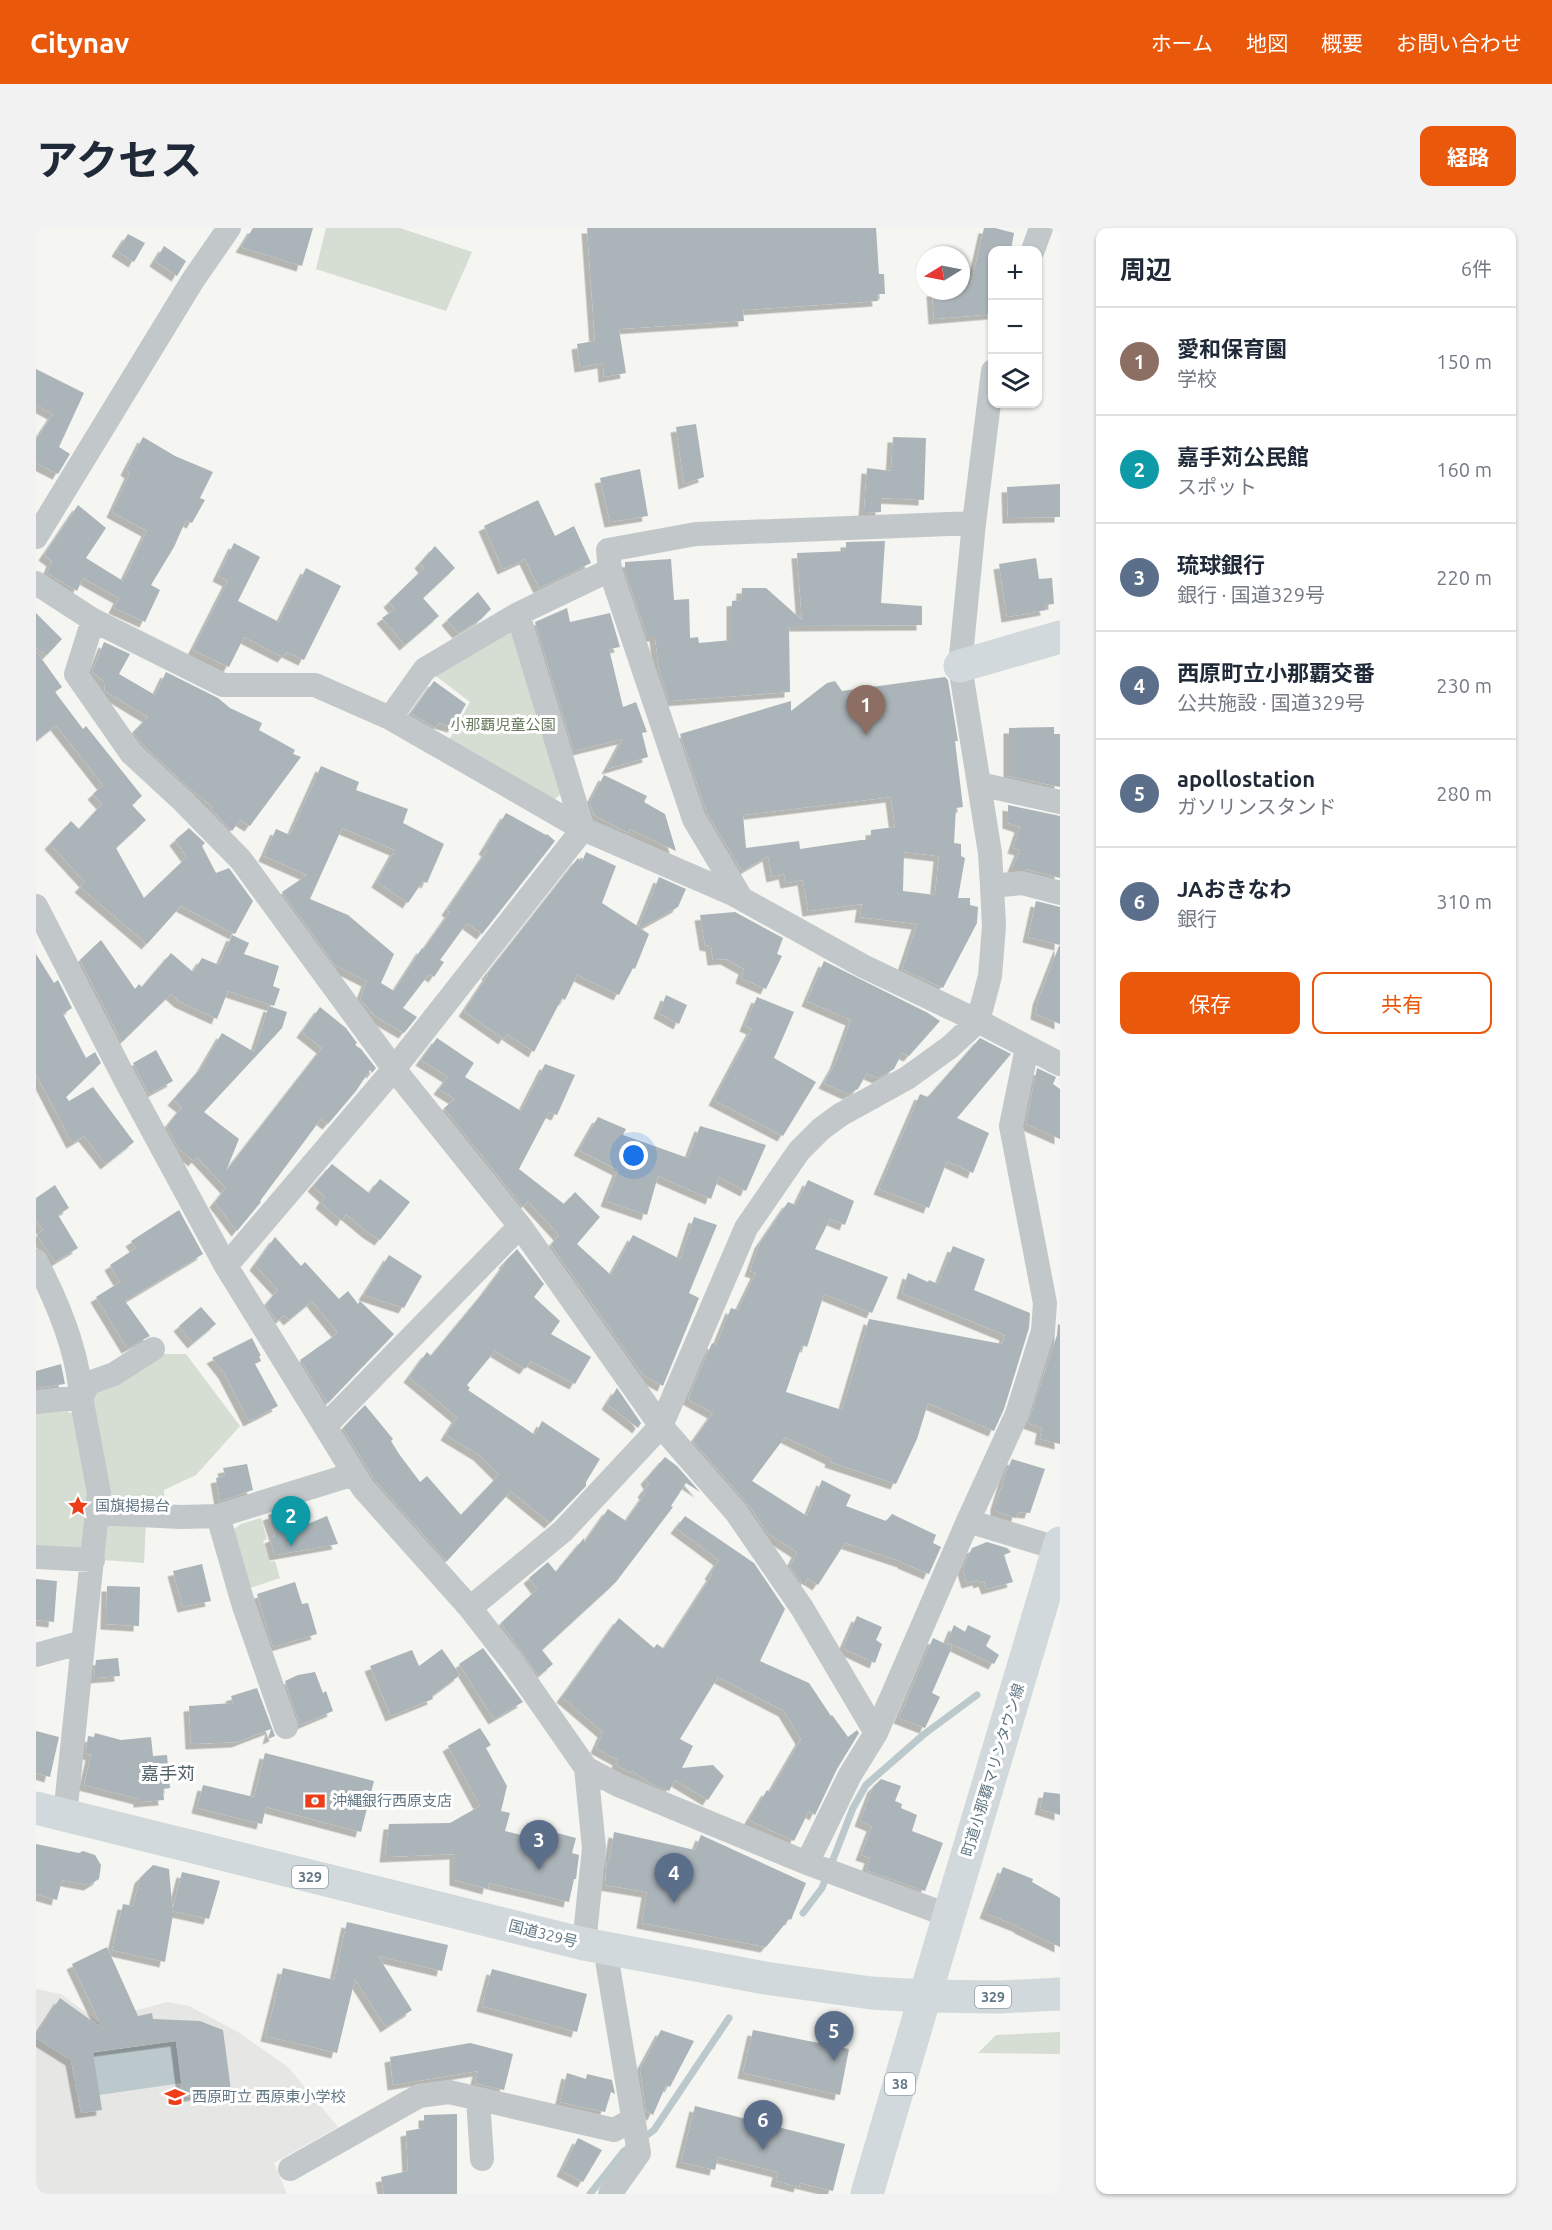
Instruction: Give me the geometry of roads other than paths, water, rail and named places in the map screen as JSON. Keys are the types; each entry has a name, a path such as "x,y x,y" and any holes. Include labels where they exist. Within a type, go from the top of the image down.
{"main road":[{"path":"960,666 1060,637"},
{"name":"町道小那覇マリンタウン線","path":"925,1996 1060,1547"},
{"name":"国道329号","path":"50,1811 594,1946 765,1978 864,1992 925,1996 999,1997 1060,1994"},
{"name":"38","path":"867,2194 925,1996"}],"street":[{"path":"36,537 193,280 229,228"},
{"path":"1034,246 1041,228"},
{"path":"470,1608 563,1531 661,1426 746,1228 799,1151 821,1129 840,1115 907,1078 950,1047 978,1021 990,976 994,926 992,886 990,853 960,666 988,408"},
{"path":"741,898 694,819 610,570 608,550 696,534 974,523"},
{"path":"390,718 425,669 518,614 610,570"},
{"path":"36,583 93,620 222,685 315,685 390,718 583,829 741,898 863,966 978,1021 1060,1064"},
{"path":"518,614 583,829"},
{"path":"93,620 76,674 131,753 242,860 394,1069 520,1226 661,1426 736,1512 802,1608 876,1732"},
{"path":"979,784 1060,802"},
{"path":"226,1266 394,1069 583,829"},
{"path":"992,886 1023,883 1060,893"},
{"path":"36,906 127,1083 226,1266 354,1474 363,1488 470,1608 513,1663 586,1768 618,1785 820,1868 950,1916"},
{"path":"820,1868 850,1775 876,1732 1017,1414 1042,1331 1045,1303 1011,1126 1027,1048"},
{"path":"325,1426 520,1226"},
{"path":"36,1261 54,1296 80,1377 81,1397 99,1493 83,1642 50,1811"},
{"path":"81,1397 89,1383 114,1374 153,1349"},
{"path":"36,1402 81,1397"},
{"path":"97,1513 181,1517 218,1516 354,1474"},
{"path":"218,1516 243,1603 286,1727"},
{"path":"968,1521 1060,1547"},
{"path":"36,1557 93,1560"},
{"path":"36,1655 83,1642"},
{"path":"586,1768 594,1848 594,1946 639,2153 610,2194"},
{"path":"290,2169 419,2096 449,2092 614,2130 634,2123"},
{"path":"478,2099 482,2159"}],"waterway":[{"path":"803,1913 822,1888 853,1808 866,1785 923,1735 977,1695"},
{"path":"643,2138 654,2130 729,2018"},
{"path":"590,2194 624,2151 634,2144"}],"place":[{"name":"愛和保育園","path":"866,735"},
{"name":"国旗掲揚台","path":"78,1506"},
{"name":"嘉手苅公民館","path":"291,1546"},
{"name":"沖縄銀行西原支店","path":"315,1801"},
{"name":"琉球銀行","path":"539,1870"},
{"name":"西原町立小那覇交番","path":"674,1903"},
{"name":"apollostation","path":"834,2061"},
{"name":"西原町立 西原東小学校","path":"175,2097"},
{"name":"JAおきなわ","path":"763,2150"}],"district":[{"name":"嘉手苅","path":"168,1774"}],"park label":[{"name":"小那覇児童公園","path":"503,725"}]}
